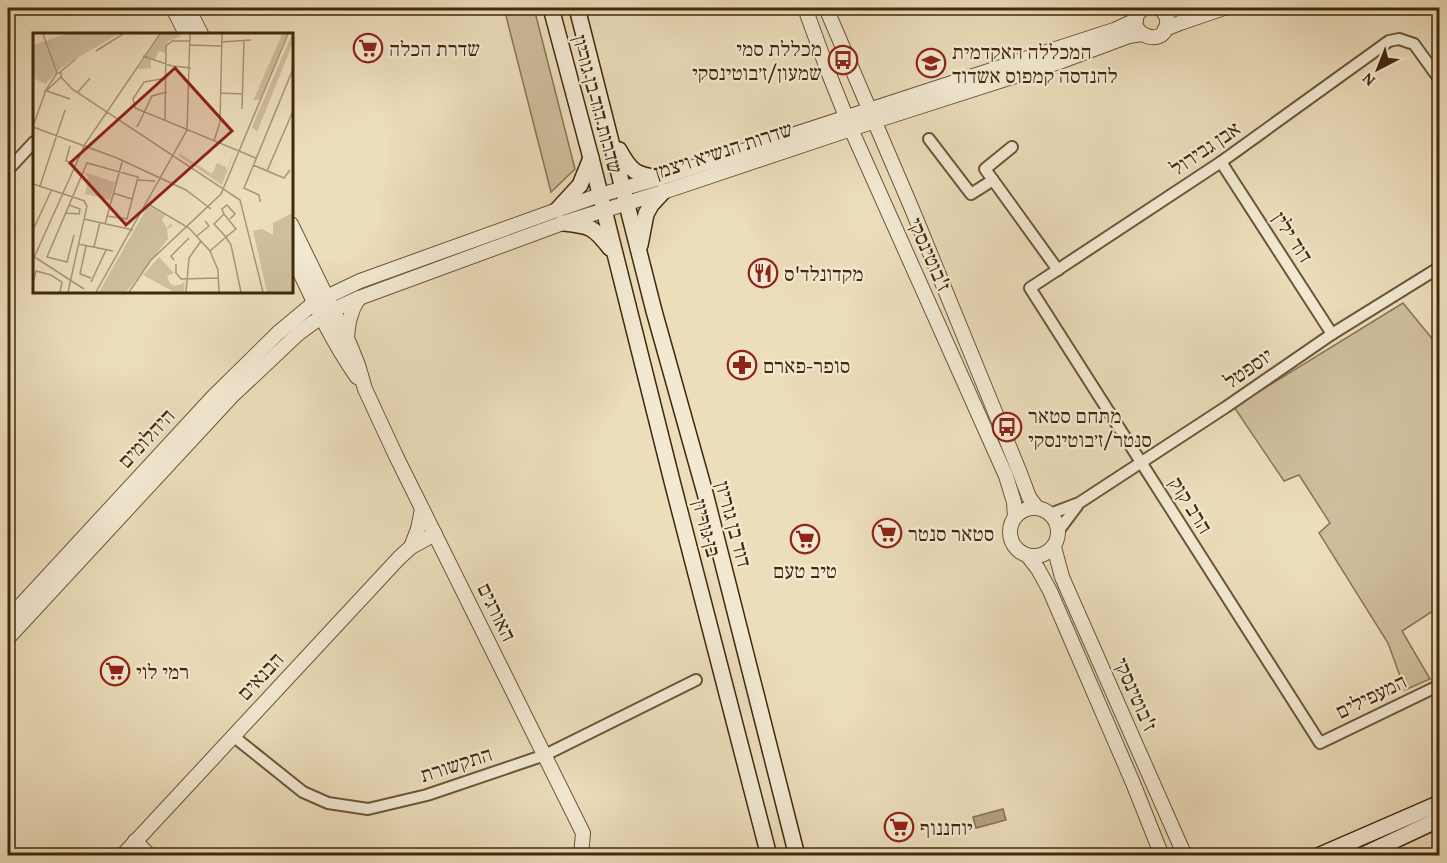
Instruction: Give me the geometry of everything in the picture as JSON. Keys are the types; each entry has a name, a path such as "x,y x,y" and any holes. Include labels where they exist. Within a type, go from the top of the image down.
{"main road":[{"name":"שדרות דוד בן גוריון","path":"551,8 604,211"},
{"path":"578,8 610,136 625,162 642,176 662,185 646,214 638,251"},
{"name":"שדרות דוד בן גוריון","path":"610,136 626,196"},
{"path":"591,158 580,185 560,216 587,226 600,234 615,254"},
{"name":"דוד בן גוריון","path":"626,196 638,251 705,493 797,855"},
{"name":"בן גוריון","path":"604,211 750,785 770,855"},
{"path":"1318,855 1440,803"},
{"path":"1361,855 1440,819"}],"street":[{"path":"173,8 186,33"},
{"path":"188,8 200,33"},
{"name":"ז'בוטינסקי","path":"806,8 849,123 1006,476 1014,502 1015,518"},
{"name":"ז'בוטינסקי","path":"826,8 912,209 1026,490 1043,511"},
{"path":"1161,9 1183,8"},
{"path":"1166,30 1224,8"},
{"path":"1161,9 1167,18 1166,30"},
{"path":"872,115 1114,30 1139,12"},
{"path":"1139,12 1137,28 1142,34"},
{"name":"שדרות הנשיא ויצמן","path":"320,300 347,287 560,216 604,211 626,196 872,115 1062,62 1129,36 1142,34 1146,37 1155,37 1166,30"},
{"name":"אבן גבירול","path":"1030,288 1221,162 1389,41 1399,39 1414,44 1440,80"},
{"path":"929,139 971,194 993,180"},
{"path":"8,170 33,143"},
{"path":"1012,147 985,169 1058,270"},
{"name":"דוד ילין","path":"1221,162 1332,334"},
{"name":"שדרות הנשיא ויצמן","path":"326,314 359,298 560,216 600,195 626,196"},
{"name":"האורגים","path":"292,226 315,273 320,300"},
{"name":"האורגים","path":"292,256 320,300 347,364 365,389"},
{"name":"יוספטל","path":"1043,511 1079,503 1226,407 1332,334 1440,267"},
{"path":"315,273 331,282 347,287"},
{"name":"הרב קוק","path":"1030,288 1320,743"},
{"path":"347,341 352,308 359,298"},
{"name":"היהלומים","path":"8,619 213,397 278,333 320,300"},
{"name":"האורגים","path":"326,314 347,341 358,365 365,389 396,456 583,833 581,855"},
{"name":"היהלומים","path":"8,638 232,396 299,333 326,314"},
{"name":"יוספטל","path":"1059,530 1079,503"},
{"path":"411,547 423,509"},
{"path":"1023,511 1043,511 1057,522 1058,540 1049,552 1042,556 1028,556 1017,550 1011,539 1011,526 1015,518 1023,511"},
{"name":"הבנאים","path":"122,855 399,558 411,547 435,534"},
{"name":"ז'בוטינסקי","path":"1054,547 1062,577 1185,855"},
{"name":"ז'בוטינסקי","path":"1028,556 1050,591 1162,855"},
{"name":"התקשורת","path":"233,736 303,792 328,803 368,809 427,795 545,755 696,680"},
{"name":"המעפילים","path":"1320,743 1440,685"},
{"path":"135,841 150,855"}],"shaded area":[{"path":"504,8 534,8 575,169 551,192"},
{"path":"1403,303 1439,347 1439,607 1402,631 1430,679 1405,690 1388,643 1319,533 1330,523 1299,475 1284,481 1234,407"},
{"path":"1003,809 1006,820 976,828 973,817"}],"place":[{"name":"שדרת הכלה","path":"368,48"},
{"name":"מכללת סמי שמעון/ז׳בוטינסקי","path":"843,60"},
{"name":"המכללה האקדמית להנדסה קמפוס אשדוד","path":"931,63"},
{"name":"מקדונלד'ס","path":"763,273"},
{"name":"סופר-פארם","path":"742,365"},
{"name":"מתחם סטאר סנטר/ז׳בוטינסקי","path":"1007,427"},
{"name":"סטאר סנטר","path":"887,533"},
{"name":"טיב טעם","path":"805,539"},
{"name":"רמי לוי","path":"115,671"},
{"name":"יוחננוף","path":"899,827"}]}
